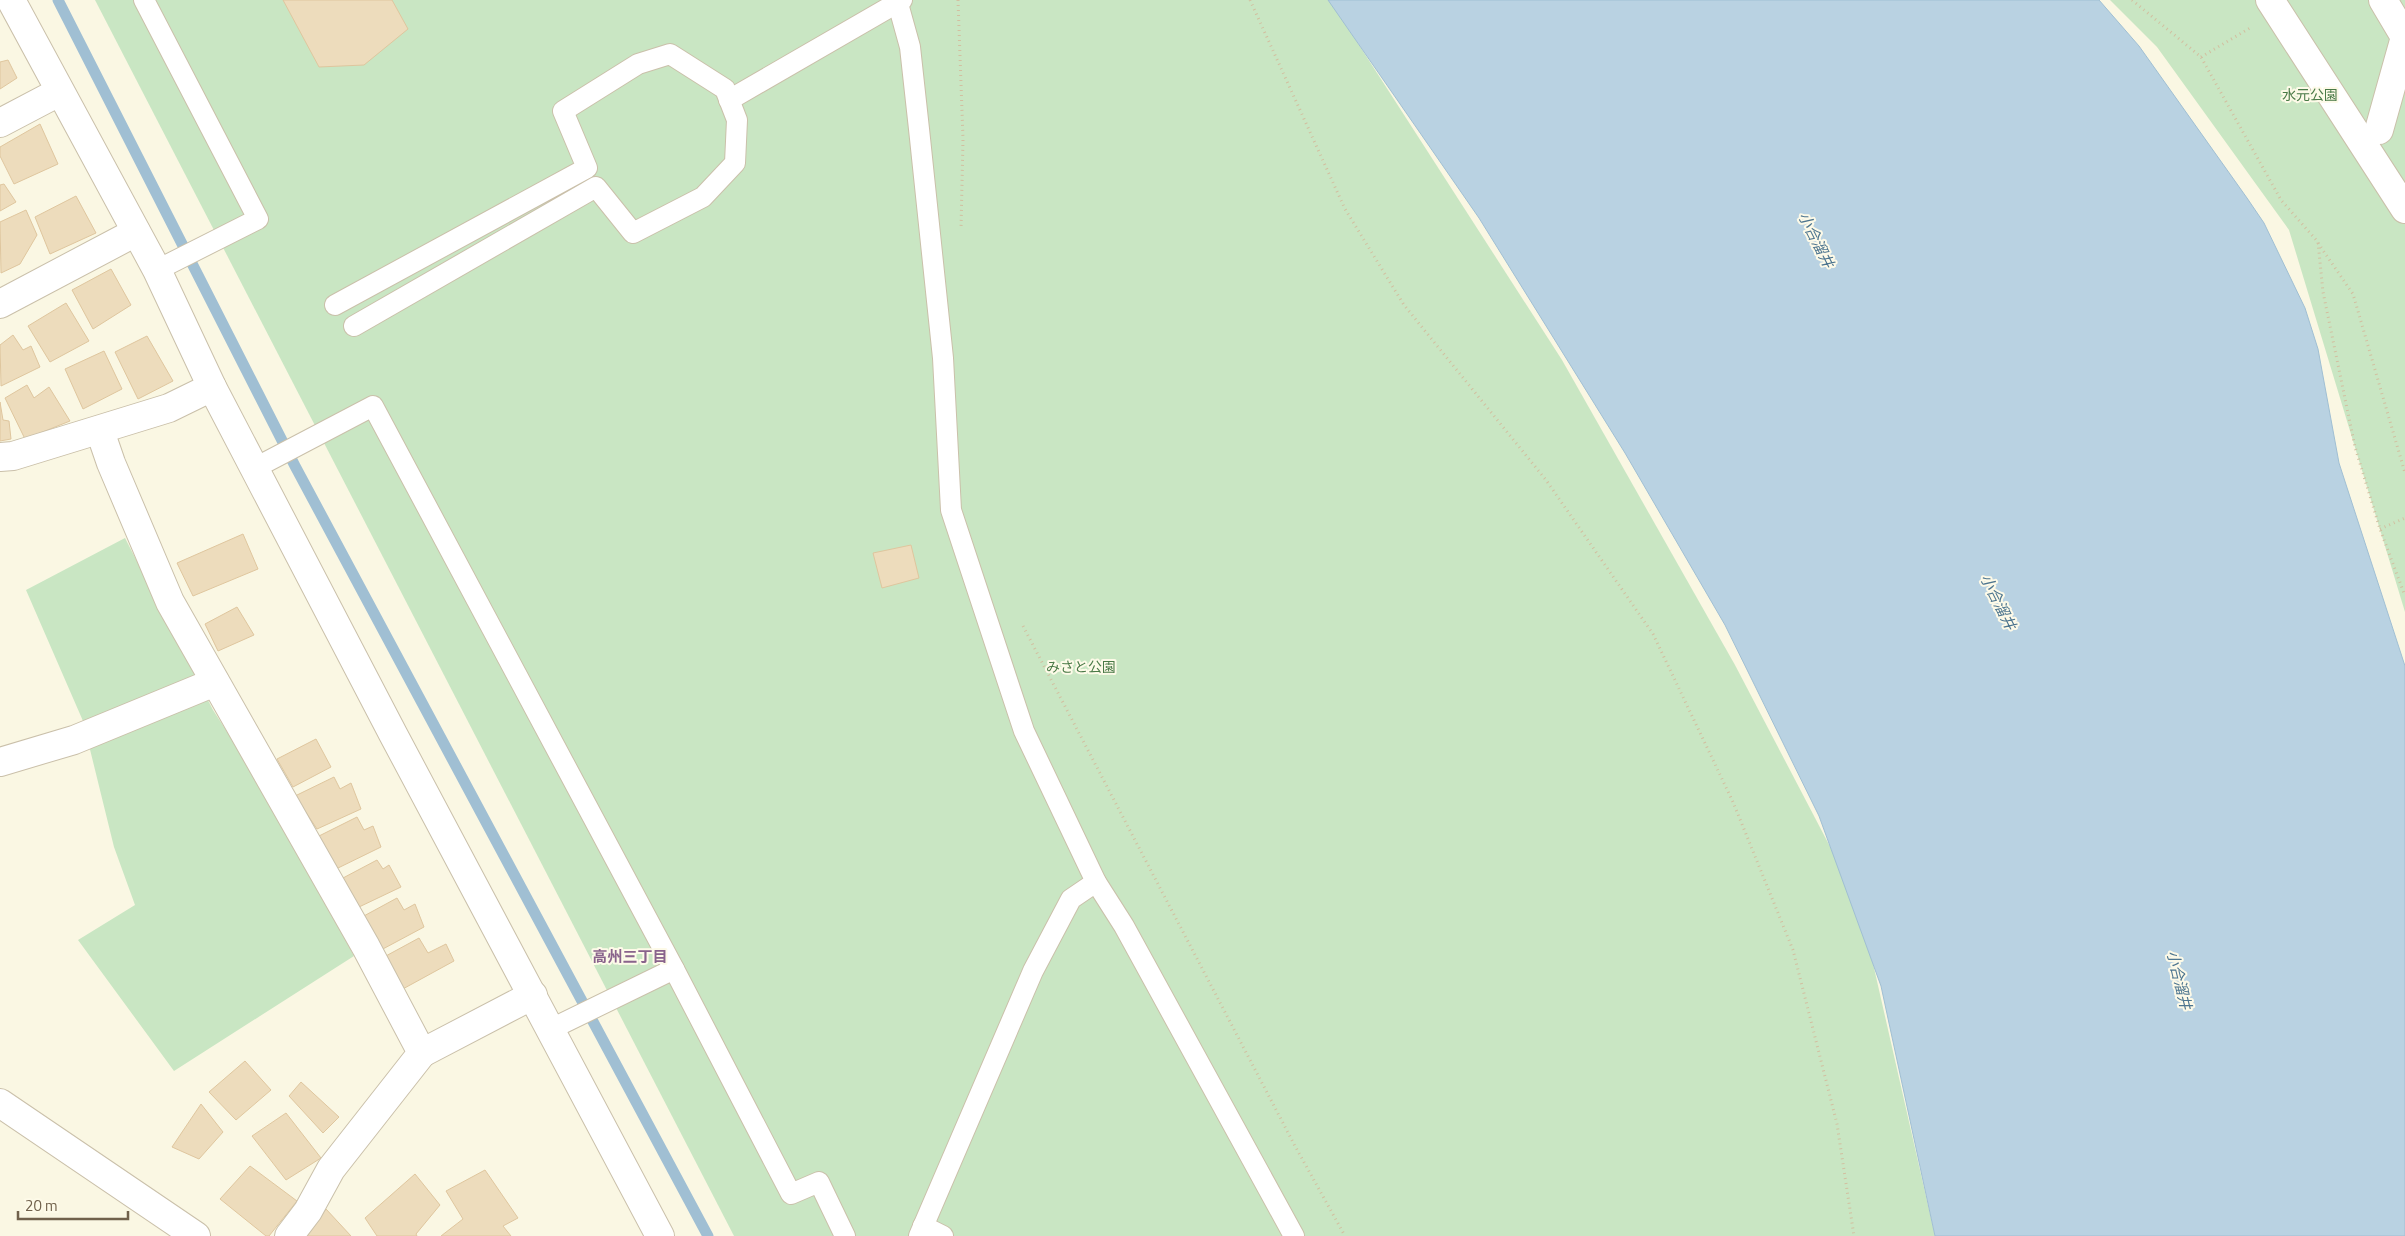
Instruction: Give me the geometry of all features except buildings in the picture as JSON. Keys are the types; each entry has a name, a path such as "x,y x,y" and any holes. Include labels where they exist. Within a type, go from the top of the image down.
{"street":[{"path":"10,0 157,270 212,387 392,734 660,1236"},
{"path":"2379,130 2405,38 2384,0"},
{"path":"2273,6 2405,209"},
{"path":"0,123 59,92"},
{"path":"0,304 136,232"},
{"path":"0,457 13,456 100,431 169,408 212,387"},
{"path":"100,431 111,463 170,602 366,947 422,1053"},
{"path":"0,762 74,740 215,682"},
{"path":"288,1236 308,1211 331,1170 422,1053 533,995"},
{"path":"0,1103 196,1236"}],"lane":[{"path":"144,0 258,219 157,270"},
{"path":"729,100 899,1 910,47 939,318 951,510 1024,730 1096,882 1124,926 1294,1236"},
{"path":"335,305 587,168 563,111 638,64 670,54 725,89 737,120 735,163 703,197 633,233 596,187 354,326"},
{"path":"255,468 373,406 674,969 791,1194 819,1182 845,1236"},
{"path":"943,1236 921,1231 1033,971 1071,899 1096,882"},
{"path":"551,1029 674,969"}],"path":[{"path":"958,0 963,139 961,236"},
{"path":"1250,0 1345,209 1404,305 1546,480 1653,634 1733,802 1793,950 1838,1124 1854,1236"},
{"path":"2132,0 2201,57 2281,200 2318,242 2353,294 2405,473"},
{"path":"2201,57 2273,6"},
{"path":"2318,242 2323,292 2355,447 2380,529 2405,596"},
{"path":"2380,529 2405,518"},
{"path":"1018,617 1290,1137 1344,1236"}],"green space":[{"name":"みさと公園","path":"95,0 1330,0 1562,360 1735,665 1859,902 1935,1236 734,1236"},
{"name":"水元公園","path":"2110,0 2405,0 2405,612 2289,230 2157,47"},
{"path":"125,538 213,710 278,811 354,956 174,1071 78,940 135,905 114,847 83,721 26,590"}],"water":[{"name":"小合溜井","path":"1328,0 2099,0 2139,46 2264,223 2305,308 2318,349 2339,463 2405,666 2405,1236 1935,1236 1881,986 1819,816 1725,625 1625,453 1479,218"}],"waterway":[{"path":"58,0 295,466 708,1236"}],"district":[{"name":"高州三丁目","path":"630,957"}]}
